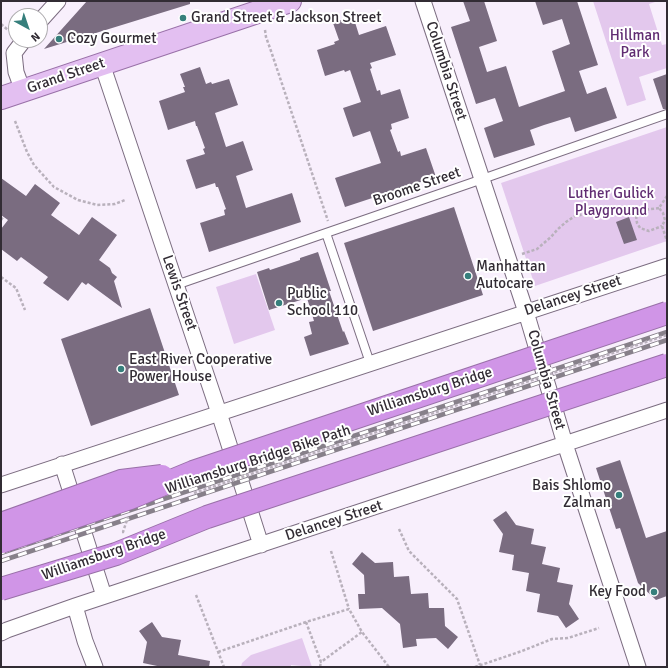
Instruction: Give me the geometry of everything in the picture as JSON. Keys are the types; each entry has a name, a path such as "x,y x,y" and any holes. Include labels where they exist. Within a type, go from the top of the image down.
{"highway":[{"name":"Williamsburg Bridge","path":"1,542 130,498 193,472 667,313"},
{"name":"Williamsburg Bridge","path":"1,589 116,554 207,517 667,365"},
{"name":"Williamsburg Bridge","path":"1,524 121,481 193,472"},
{"name":"Williamsburg Bridge","path":"1,575 107,541 207,517"}],"main road":[{"name":"Grand Street","path":"1,98 278,3"}],"street":[{"path":"48,12 58,1"},
{"name":"Columbia Street","path":"423,1 526,312 565,444 638,667"},
{"path":"18,48 14,53 16,72 23,91"},
{"name":"Lewis Street","path":"102,64 219,413 261,545"},
{"name":"Delancey Street","path":"1,484 667,266"},
{"name":"Delancey Street","path":"1,633 104,596 667,410"},
{"path":"62,464 104,596"},
{"path":"75,606 85,641 95,667"}],"lane":[{"name":"Broome Street","path":"176,285 482,180 667,114"},
{"path":"329,232 370,363"}],"path":[{"path":"1,24 8,30"},
{"path":"266,30 266,37 329,232"},
{"path":"15,120 27,152 34,165 54,187 78,200 97,204 115,204 125,200"},
{"path":"636,216 644,210 659,208 667,196"},
{"path":"659,208 664,213 665,220 662,226 667,241"},
{"path":"522,254 537,249 566,222 575,216 599,213 630,213 636,216"},
{"path":"636,216 637,223 640,228 649,230 662,226"},
{"path":"1,277 16,288 25,310"},
{"name":"Williamsburg Bridge Bike Path","path":"189,494 667,335"},
{"path":"399,529 409,551 457,599 480,665"},
{"path":"331,551 349,610 362,632 389,667"},
{"path":"196,595 224,667"},
{"path":"218,652 306,622 349,610"},
{"path":"306,622 321,662 320,667"},
{"path":"475,667 552,639 568,638 598,628"},
{"path":"321,662 362,632"}],"green space":[{"name":"Hillman Park","path":"593,1 658,1 649,4 662,45 667,44 667,68 639,77 646,100 627,106"},
{"name":"Luther Gulick Playground","path":"667,127 667,241 535,286 501,183"},
{"path":"256,274 275,330 234,344 216,287"},
{"path":"302,638 312,667 291,665 291,667 241,667 242,663 251,655"}],"building":[{"path":"87,1 190,1 190,4 48,48 48,45"},
{"path":"463,1 484,1 497,41 479,47 487,72 506,66 519,107 565,91 552,51 570,44 562,19 543,25 535,1 577,1 598,65 579,71 587,94 606,87 617,118 575,132 570,117 544,125 530,130 535,145 494,158 484,128 503,121 495,98 476,104 451,27 470,21"},
{"path":"353,16 359,35 386,26 396,55 370,63 372,68 370,69 377,91 380,90 381,95 400,89 409,118 391,124 392,129 390,130 398,152 400,151 401,156 426,148 436,177 345,207 335,178 381,163 370,131 353,137 343,108 361,102 350,70 345,72 344,70 325,76 317,50 335,44 334,42 339,40 333,23"},
{"path":"200,67 206,84 211,82 212,84 229,79 238,105 215,113 226,147 243,141 253,170 236,176 246,208 292,193 301,222 209,252 200,223 225,215 224,210 226,209 218,187 216,187 215,183 196,189 186,160 205,154 203,149 205,148 195,121 168,130 159,101 185,92 183,87 185,87 180,74"},
{"path":"667,74 667,109 663,109 653,79"},
{"path":"1,178 26,196 35,184 60,203 51,215 79,235 92,217 117,235 99,260 110,268 112,273 117,277 114,281 122,308 88,283 86,285 82,282 68,301 43,283 48,277 21,257 17,261 1,249 1,229 8,220 1,215"},
{"path":"454,207 483,295 373,331 344,243"},
{"path":"629,217 637,240 624,244 616,222"},
{"name":"Public School 110","path":"318,252 331,291 329,291 343,332 344,331 349,344 310,356 304,337 312,334 309,322 314,321 307,298 269,310 257,272 269,268 270,270"},
{"name":"East River Cooperative Power House","path":"150,308 179,395 91,426 61,339"},
{"path":"620,460 646,538 667,531 667,596 656,600 638,583 620,528 616,529 596,468"},
{"path":"506,511 516,525 534,529 531,544 546,547 542,564 560,568 557,582 573,585 569,604 579,619 566,628 558,616 537,612 540,594 526,591 529,573 512,570 514,555 499,552 503,534 493,520"},
{"path":"362,552 375,563 393,562 394,577 409,576 411,594 428,593 429,608 444,608 445,626 458,637 448,649 436,638 416,639 417,646 403,648 400,624 382,608 359,609 358,594 365,594 364,575 352,564"},
{"path":"152,622 162,637 181,640 178,655 210,661 209,667 162,667 143,663 147,642 139,631"}],"railway":[{"path":"1,553 667,332"},
{"path":"1,561 667,340"}],"place":[{"name":"Grand Street & Jackson Street","path":"183,18"},
{"name":"Cozy Gourmet","path":"59,39"},
{"name":"Manhattan Autocare","path":"468,276"},
{"name":"Public School 110","path":"279,303"},
{"name":"East River Cooperative Power House","path":"121,369"},
{"name":"Bais Shlomo Zalman","path":"619,495"},
{"name":"Key Food","path":"654,592"}]}
